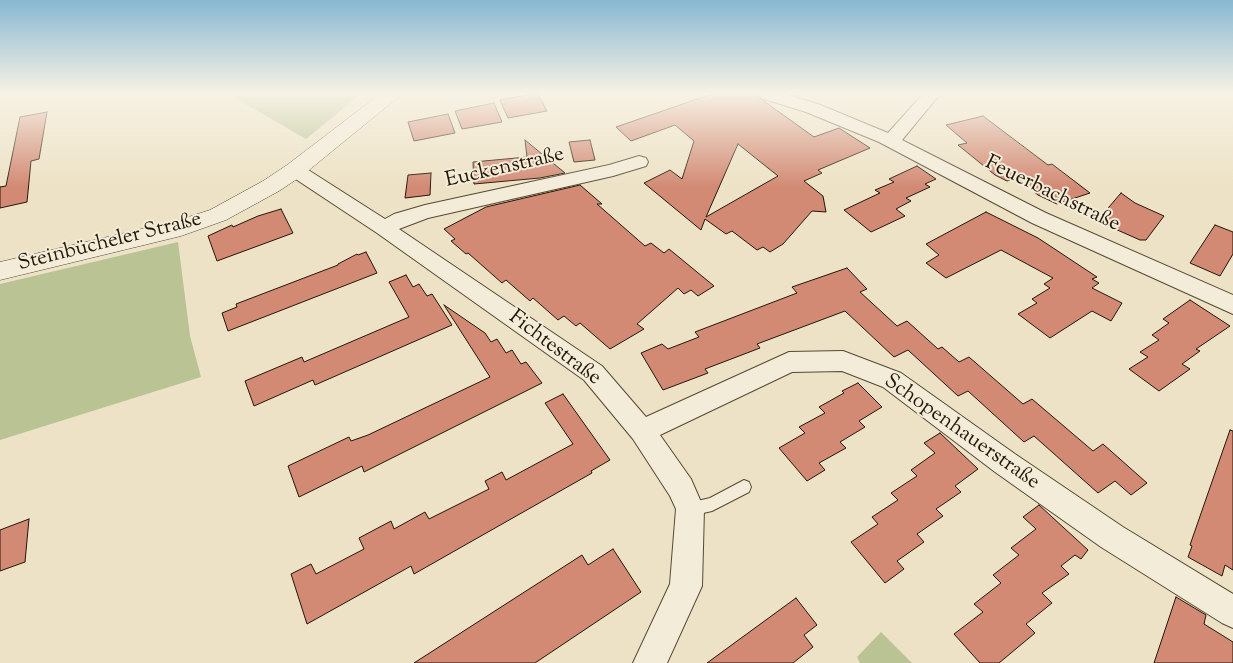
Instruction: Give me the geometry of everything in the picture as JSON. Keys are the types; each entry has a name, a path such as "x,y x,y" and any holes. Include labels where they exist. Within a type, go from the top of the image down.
{"street":[{"name":"Steinbücheler Straße","path":"0,271 181,228 218,215 271,186 352,125"},
{"name":"Feuerbachstraße","path":"853,125 891,141 1039,218 1233,305"},
{"path":"891,141 905,125"},
{"name":"Euckenstraße","path":"384,228 401,219 425,212 613,170 639,162"},
{"name":"Fichtestraße","path":"294,170 384,228 593,373 642,432 681,488 690,509 686,586 650,663"},
{"name":"Schopenhauerstraße","path":"642,432 789,362 842,361 892,380 1005,463 1112,537 1233,612"}],"lane":[{"path":"690,509 712,504 744,487"}],"green space":[{"path":"282,125 323,125 306,139"},
{"path":"178,242 190,336 201,377 0,440 0,284"},
{"path":"881,632 912,663 860,663 857,657"}],"building":[{"path":"18,125 45,125 39,159 31,161 27,202 0,208 0,187 6,186"},
{"path":"409,125 452,125 455,133 414,141"},
{"path":"460,125 485,125 462,129"},
{"path":"622,125 797,125 814,137 839,128 870,148 818,170 822,173 804,181 823,196 826,212 812,211 783,244 770,252 763,247 757,250 732,231 726,234 705,219 701,230 644,183 670,170 682,179 694,141 675,125 631,141 616,127","holes":["738,144 778,176 706,217"]},
{"path":"946,125 995,125 1048,165 1052,164 1090,193 1057,204 1038,195 1017,178 1007,181 995,175 958,145 967,143"},
{"path":"525,140 565,173 540,178 474,184 473,162 527,157"},
{"path":"590,140 595,160 574,162 569,142"},
{"path":"917,166 936,179 925,184 930,187 906,198 911,201 896,209 905,216 871,232 844,210 880,193 875,190 894,182 889,179"},
{"path":"431,173 430,195 405,198 408,175"},
{"path":"580,185 602,204 597,204 645,246 651,243 664,253 669,249 714,286 698,296 691,290 684,294 678,288 637,324 644,329 610,349 580,323 576,326 564,316 558,320 533,298 530,301 506,280 502,283 468,253 466,254 451,241 455,239 444,229 486,207"},
{"path":"1121,193 1135,203 1164,216 1146,240 1140,240 1097,221"},
{"path":"281,209 293,233 217,261 208,236 232,225 233,227 258,216"},
{"path":"986,212 1038,238 1097,277 1092,279 1099,283 1092,288 1122,303 1111,321 1092,311 1050,338 1018,314 1037,303 1032,299 1050,288 1044,284 1053,278 1001,250 946,278 926,263 939,255 926,244"},
{"path":"1215,225 1233,232 1233,254 1220,276 1190,263"},
{"path":"366,252 377,273 228,331 222,313 237,307 236,304 338,265 357,254"},
{"path":"847,268 867,289 860,292 897,326 907,321 938,349 942,347 959,362 969,357 1023,404 1032,399 1093,451 1103,444 1147,483 1131,495 1115,481 1098,493 1034,436 1024,442 968,391 958,396 908,350 894,357 845,311 757,344 760,348 705,369 708,373 663,390 641,353 662,344 668,349 699,337 695,332 797,293 792,287"},
{"path":"406,275 413,287 419,284 427,296 432,294 452,325 315,385 313,380 254,406 245,381 302,357 304,362 409,317 389,282"},
{"path":"1190,300 1230,326 1196,349 1200,351 1182,364 1190,369 1159,391 1129,369 1148,357 1140,352 1159,340 1152,335 1169,323 1163,319"},
{"path":"444,305 485,333 491,342 497,339 506,353 512,350 521,364 526,362 542,383 364,472 362,466 299,497 288,466 349,437 351,441 368,435 490,377"},
{"path":"858,383 882,407 859,421 865,427 840,442 846,448 819,463 825,470 807,481 779,448 805,433 799,427 825,413 819,407 844,393 842,391"},
{"path":"563,394 610,460 591,471 592,473 414,574 411,566 307,624 291,574 311,564 316,574 364,549 359,538 391,521 394,529 425,512 429,519 489,489 485,481 502,472 506,480 573,444 545,403"},
{"path":"1230,430 1233,431 1233,570 1225,565 1222,576 1188,557 1192,546 1190,545"},
{"path":"940,433 978,469 955,486 961,492 936,509 943,516 917,534 924,542 897,561 904,569 885,583 851,542 878,524 872,517 898,500 891,493 917,476 911,470 935,453 924,443"},
{"path":"1039,505 1088,550 1081,559 1075,555 1061,566 1069,574 1042,593 1052,603 1026,624 1035,633 999,663 980,663 954,634 983,612 974,604 1001,583 993,575 1019,555 1011,548 1036,529 1023,517"},
{"path":"29,519 25,562 0,571 0,530"},
{"path":"613,549 641,592 535,663 414,663 582,555 588,565"},
{"path":"1176,597 1206,615 1204,624 1233,642 1233,663 1154,663"},
{"path":"796,598 817,625 804,635 813,647 793,663 707,663"}]}
